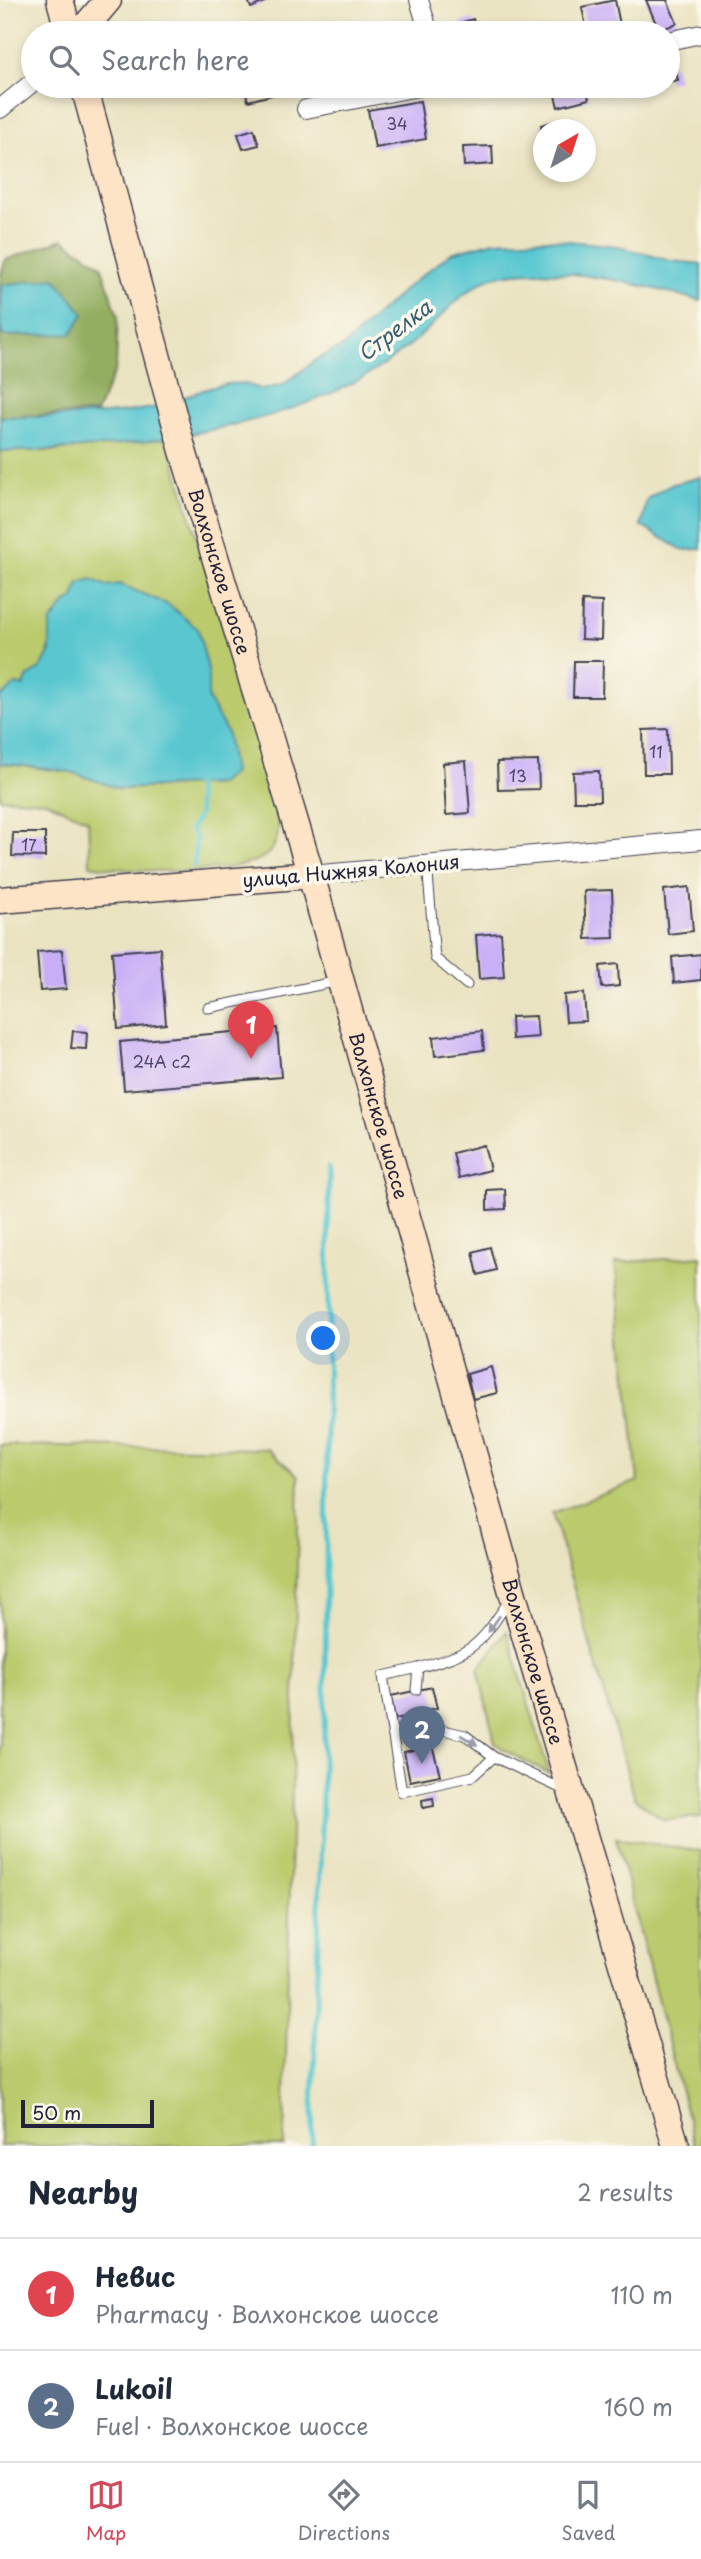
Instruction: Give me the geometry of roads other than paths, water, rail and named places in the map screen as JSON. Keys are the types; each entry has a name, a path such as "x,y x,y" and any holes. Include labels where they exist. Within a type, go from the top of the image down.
{"main road":[{"path":"60,0 66,21"},
{"path":"90,21 108,0"},
{"name":"Волхонское шоссе","path":"87,98 183,451 311,874 513,1595 676,2146"},
{"name":"улица Нижняя Колония","path":"0,900 311,874"}],"street":[{"path":"419,0 425,21"},
{"path":"680,38 701,34"},
{"path":"0,109 21,92"},
{"path":"306,109 362,98"},
{"name":"улица Нижняя Колония","path":"311,874 701,840"}],"lane":[{"path":"427,863 435,958 467,985"},
{"path":"208,1009 341,981"},
{"path":"494,1758 473,1776 402,1792 383,1676 418,1668 471,1650 488,1632 513,1595"},
{"path":"416,1690 418,1668"},
{"path":"393,1733 425,1726 465,1735 494,1758 572,1794"}],"water":[{"name":"Стрелка","path":"548,239 617,246 671,261 701,264 701,301 627,283 572,274 545,272 497,276 485,280 462,296 420,337 374,371 324,396 281,412 186,435 137,442 0,451 0,417 114,413 152,408 221,385 235,383 261,390 283,385 317,359 344,346 406,288 451,253 495,241"},
{"path":"55,278 84,314 71,334 3,336 0,326 2,285"},
{"path":"701,477 701,549 683,550 641,526 647,499 670,485"},
{"path":"91,579 107,586 120,584 169,605 198,629 208,670 208,699 227,733 233,773 219,784 120,789 71,772 0,763 0,698 15,685 24,686 28,677 41,668 50,652 50,623 66,603 74,599 78,584"}],"waterway":[{"path":"194,865 196,839 191,829 199,814 196,784"},
{"path":"312,2146 325,1696 329,1167"}],"place":[{"name":"Невис","path":"251,1059"},
{"name":"Lukoil","path":"422,1764"}]}
